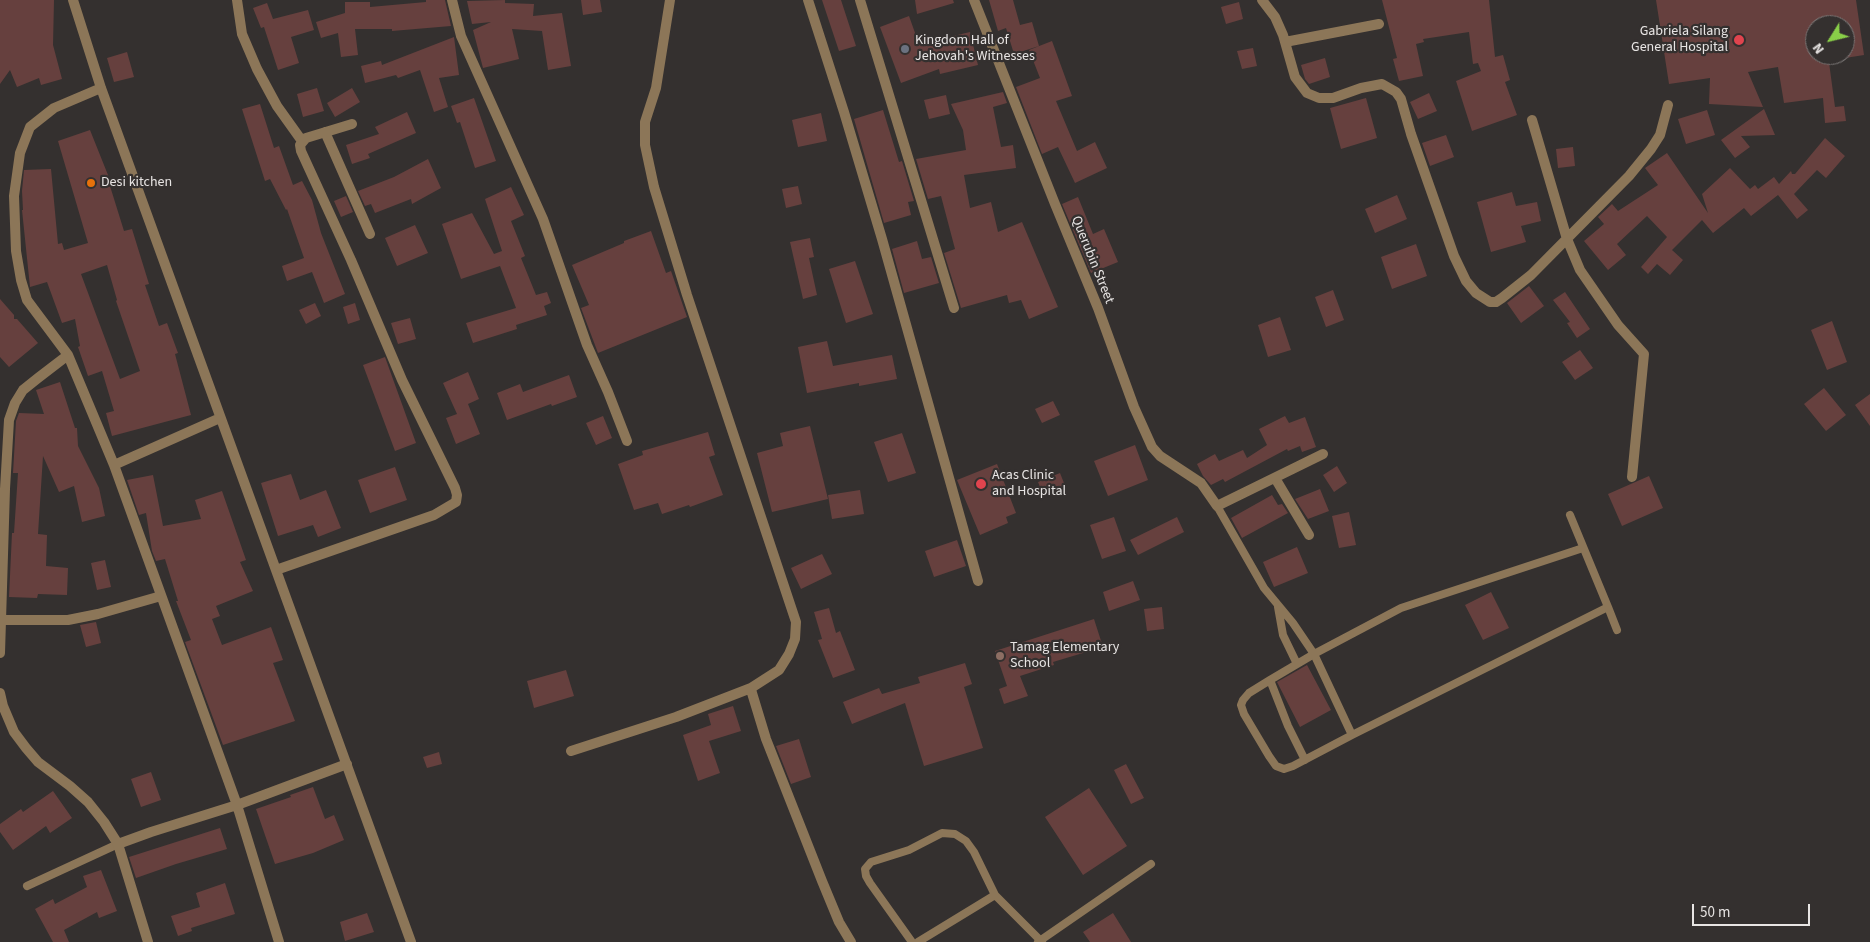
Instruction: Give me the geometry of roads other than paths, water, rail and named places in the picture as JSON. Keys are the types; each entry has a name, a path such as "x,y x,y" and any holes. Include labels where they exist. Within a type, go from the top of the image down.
{"street":[{"path":"73,0 101,88 410,942"},
{"path":"237,0 242,34 258,69 278,106 302,141"},
{"path":"452,0 461,36 543,219 587,344 627,441"},
{"path":"571,751 676,717 751,688 779,670 796,639 796,622 687,295 654,187 646,145 645,122 656,88 670,0"},
{"path":"808,0 882,238 978,581"},
{"path":"860,0 954,308"},
{"name":"Querubin Street","path":"974,0 1098,308 1145,435 1160,456 1201,484 1217,506"},
{"path":"1262,0 1276,17 1295,77 1307,93 1319,98 1333,98 1361,88 1382,84 1396,92 1401,99 1410,134 1454,256 1466,281 1483,299 1496,302 1531,275 1630,176 1660,135 1668,105"},
{"path":"1285,42 1379,24"},
{"path":"101,88 54,108 30,127 20,153 14,196 16,251 21,280 27,300 68,355 114,465 237,805 279,942"},
{"path":"1532,120 1567,239 1580,270 1618,325 1644,354 1632,477"},
{"path":"276,570 434,515 456,502 455,488 402,380 351,260 304,159 300,145 306,138 352,124"},
{"path":"325,132 370,234"},
{"path":"0,653 9,420 24,390 68,355"},
{"path":"114,465 220,418"},
{"path":"1217,506 1323,454"},
{"path":"1275,478 1309,535"},
{"path":"1,620 68,620 98,614 161,596"},
{"path":"751,688 766,740 839,922 851,942"},
{"path":"0,693 3,706 14,732 26,748 38,762 88,802 118,844 148,942"},
{"path":"118,844 237,805 347,764"}],"lane":[{"path":"1217,506 1264,588 1293,623 1314,654 1352,735"},
{"path":"1570,516 1617,630"},
{"path":"1583,548 1401,608 1314,654 1249,693 1241,705 1244,714 1276,766 1284,769 1608,608"},
{"path":"1278,607 1283,635 1297,664"},
{"path":"1270,680 1288,726 1305,760"},
{"path":"912,942 866,876 865,869 871,862 909,850 942,833 955,834 966,841 974,852 996,895 1040,941 1151,864"},
{"path":"27,886 118,844"},
{"path":"918,942 996,895"}],"place":[{"name":"Gabriela Silang General Hospital","path":"1739,40"},
{"name":"Kingdom Hall of Jehovah's Witnesses","path":"905,49"},
{"name":"Desi kitchen","path":"91,183"},
{"name":"Acas Clinic and Hospital","path":"981,484"},
{"name":"Tamag Elementary School","path":"1000,656"}]}
